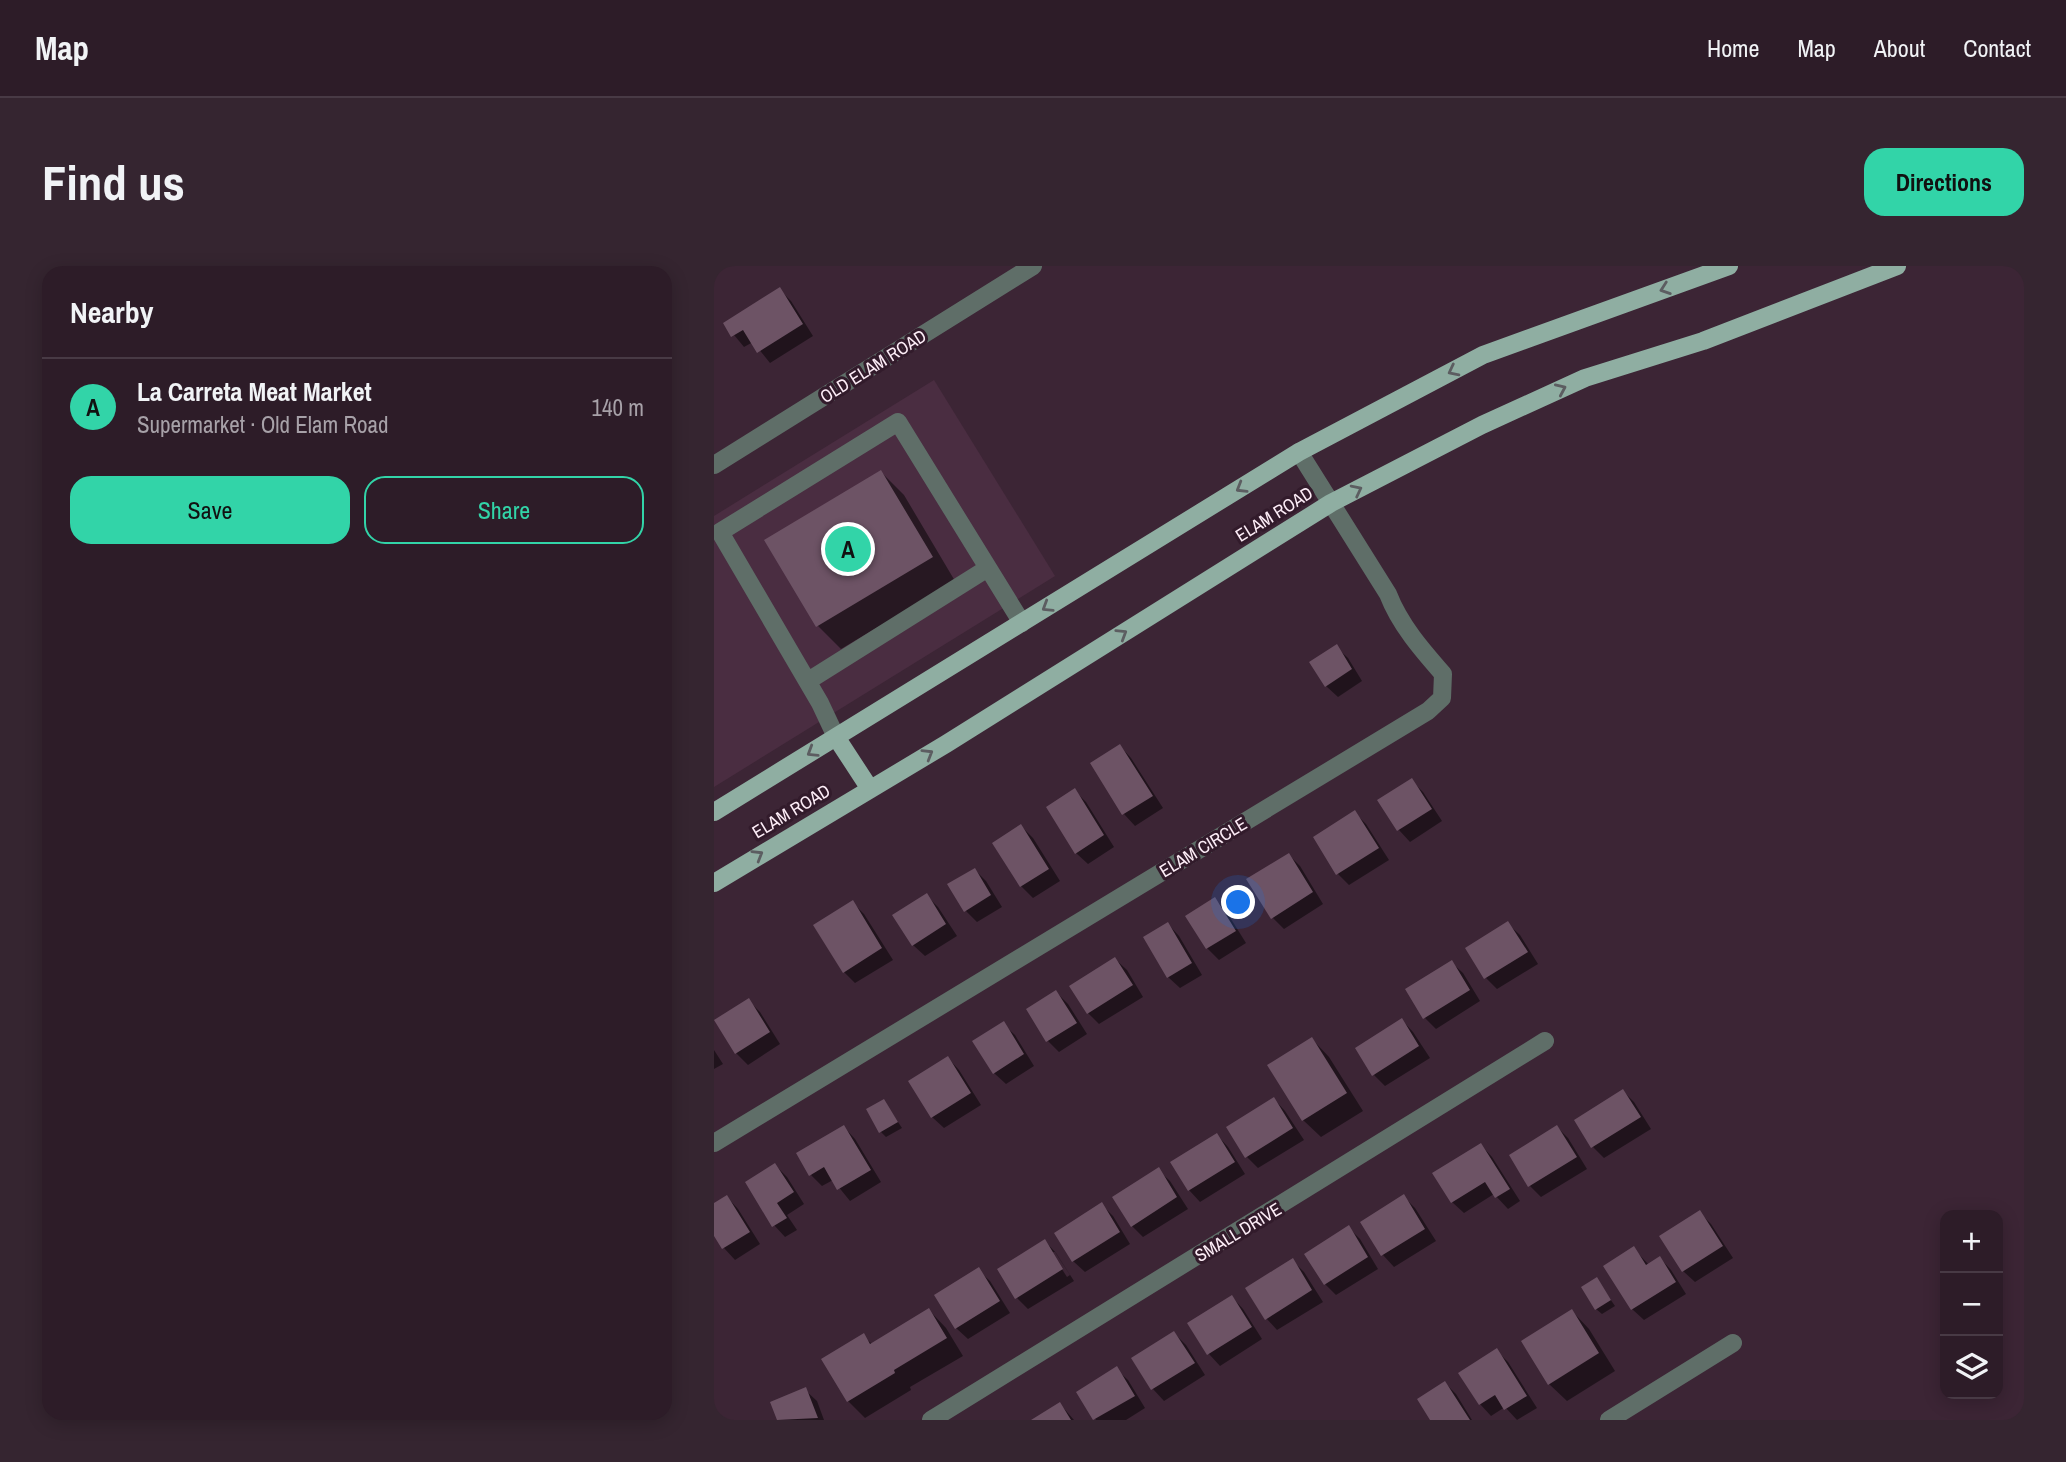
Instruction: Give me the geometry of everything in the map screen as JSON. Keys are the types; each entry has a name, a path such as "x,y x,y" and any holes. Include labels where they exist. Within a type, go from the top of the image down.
{"main road":[{"path":"714,812 1299,452 1483,355 1729,266"},
{"name":"ELAM ROAD","path":"714,883 1331,503 1482,425 1585,379 1703,341 1897,266"},
{"path":"836,737 870,789"}],"street":[{"name":"OLD ELAM ROAD","path":"714,465 1033,266"},
{"path":"836,737 808,681 720,532 898,422 1022,623"},
{"name":"ELAM CIRCLE","path":"714,1143 1428,711 1442,698 1443,674 1419,646 1394,609 1388,594 1299,452"},
{"path":"808,681 988,568"},
{"name":"SMALL DRIVE","path":"931,1420 1545,1041"},
{"path":"1609,1420 1733,1343"}],"shaded area":[{"path":"934,380 1055,576 714,787 714,516"}],"building":[{"path":"780,287 803,324 757,353 743,330 731,337 723,323"},
{"path":"881,470 933,557 816,627 764,540"},
{"path":"1337,644 1352,669 1325,687 1309,662"},
{"path":"1120,744 1153,796 1122,815 1090,763"},
{"path":"1412,778 1432,809 1397,831 1377,800"},
{"path":"1075,788 1104,835 1075,854 1046,807"},
{"path":"1355,810 1379,848 1336,875 1313,837"},
{"path":"1021,824 1049,869 1020,887 992,843"},
{"path":"1289,853 1313,892 1271,919 1246,879"},
{"path":"975,868 991,895 964,912 947,884"},
{"path":"927,893 946,924 912,946 892,915"},
{"path":"1215,897 1236,931 1206,949 1185,916"},
{"path":"853,900 882,948 843,973 813,925"},
{"path":"1508,921 1528,952 1484,979 1465,948"},
{"path":"1168,922 1192,963 1167,978 1143,937"},
{"path":"1115,957 1133,985 1087,1014 1069,986"},
{"path":"1452,960 1470,990 1423,1019 1405,989"},
{"path":"1056,990 1077,1023 1046,1042 1026,1009"},
{"path":"749,998 770,1032 735,1054 714,1020"},
{"path":"1402,1018 1419,1046 1372,1076 1355,1048"},
{"path":"1004,1021 1024,1054 993,1074 972,1041"},
{"path":"1312,1037 1347,1093 1302,1121 1267,1065"},
{"path":"948,1056 971,1093 931,1118 908,1081"},
{"path":"1623,1089 1641,1117 1591,1148 1574,1120"},
{"path":"1274,1097 1293,1128 1245,1158 1226,1127"},
{"path":"884,1099 898,1122 879,1133 866,1109"},
{"path":"844,1125 871,1170 837,1190 824,1167 809,1176 796,1153"},
{"path":"1557,1125 1577,1157 1528,1187 1509,1155"},
{"path":"1217,1133 1235,1162 1188,1191 1170,1162"},
{"path":"1481,1143 1510,1189 1495,1198 1485,1182 1451,1203 1432,1173"},
{"path":"775,1163 794,1192 777,1203 787,1218 772,1227 745,1182"},
{"path":"1159,1167 1177,1197 1131,1227 1112,1197"},
{"path":"1404,1194 1425,1229 1381,1256 1360,1222"},
{"path":"727,1195 750,1232 722,1249 714,1236 714,1203"},
{"path":"1102,1202 1120,1232 1072,1262 1054,1233"},
{"path":"1700,1210 1723,1246 1682,1272 1659,1236"},
{"path":"1349,1225 1368,1257 1324,1285 1304,1254"},
{"path":"1045,1239 1063,1269 1015,1299 997,1269"},
{"path":"1634,1246 1646,1265 1660,1256 1676,1282 1631,1310 1603,1266"},
{"path":"1293,1258 1312,1290 1265,1320 1245,1288"},
{"path":"979,1267 1000,1301 955,1329 934,1295"},
{"path":"1597,1277 1611,1300 1595,1310 1581,1287"},
{"path":"1232,1295 1252,1327 1207,1355 1187,1323"},
{"path":"929,1308 947,1338 847,1402 821,1359 864,1333 870,1344"},
{"path":"1572,1309 1599,1353 1548,1385 1521,1341"},
{"path":"1174,1331 1195,1363 1151,1390 1131,1358"},
{"path":"1497,1348 1527,1396 1504,1410 1495,1395 1479,1405 1458,1373"},
{"path":"1117,1366 1135,1396 1093,1420 1076,1392"},
{"path":"1445,1381 1470,1420 1430,1420 1417,1399"},
{"path":"806,1387 818,1418 777,1420 770,1402"},
{"path":"1060,1402 1071,1420 1031,1420"}],"place":[{"name":"La Carreta Meat Market","path":"848,549"}]}
